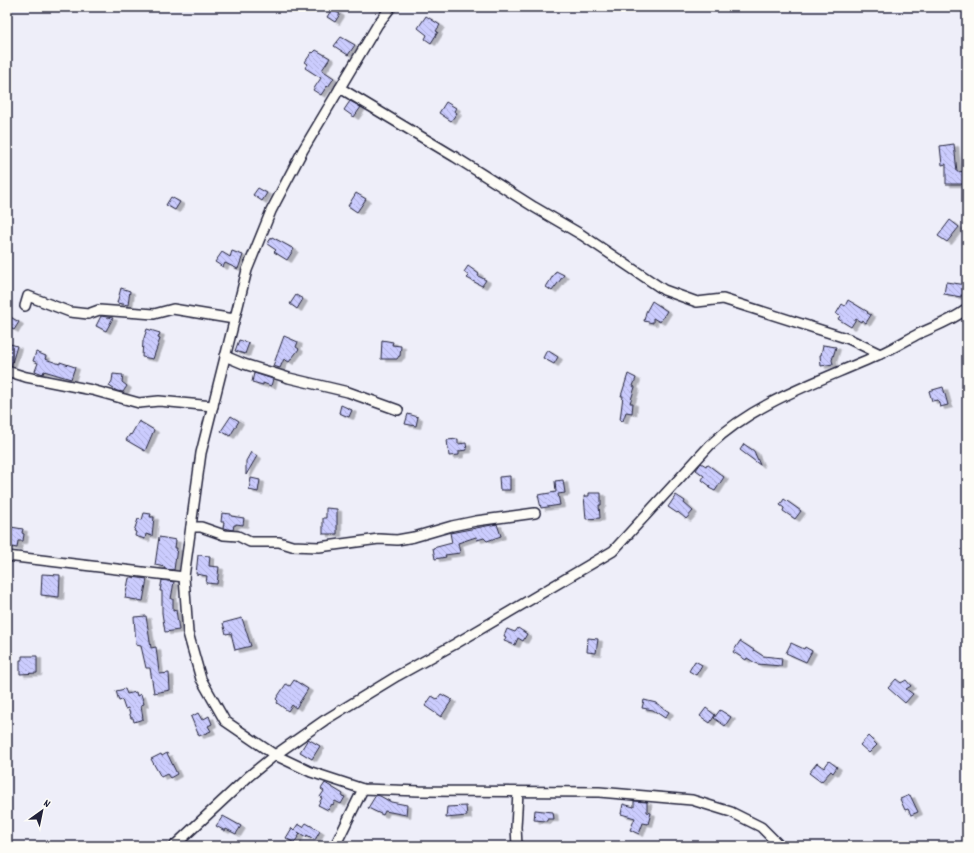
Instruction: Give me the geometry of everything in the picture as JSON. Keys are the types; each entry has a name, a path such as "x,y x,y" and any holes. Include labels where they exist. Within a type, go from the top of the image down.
{"street":[{"path":"391,7 378,24 303,150 272,211 247,270 201,453 184,577 188,633 201,679 225,721 275,755 311,772 364,789 420,791 599,792 692,800 731,812 761,827 780,846"},
{"path":"340,88 582,235 664,290 697,302 723,299 849,339 880,354"},
{"path":"25,306 28,296 70,312 88,314 99,310 154,314 173,309 234,319"},
{"path":"174,846 249,776 275,755 325,720 397,676 455,644 614,550 710,445 724,432 751,413 953,319 967,309"},
{"path":"225,356 244,364 289,378 348,392 398,410"},
{"path":"7,371 26,377 92,390 139,402 159,401 213,406"},
{"path":"191,528 201,527 224,535 238,536 250,542 279,542 292,546 319,547 379,539 397,540 476,521 535,513"},
{"path":"7,556 184,577"},
{"path":"335,846 364,789"},
{"path":"517,846 516,827 518,792"}],"building":[{"path":"332,9 340,14 335,22 327,17"},
{"path":"426,16 440,25 436,31 438,32 431,43 425,39 427,35 418,28"},
{"path":"341,37 355,45 348,55 334,46"},
{"path":"316,50 330,58 322,70 334,78 321,95 313,90 321,78 305,68 308,64 305,62 312,52 313,53"},
{"path":"350,101 361,107 354,117 344,110"},
{"path":"446,102 456,108 454,111 457,113 451,121 439,113"},
{"path":"954,144 957,172 967,171 967,184 946,184 946,164 942,165 940,146"},
{"path":"258,188 267,193 262,201 253,195"},
{"path":"356,193 366,199 357,212 348,206"},
{"path":"171,197 180,202 175,210 166,205"},
{"path":"950,220 959,227 947,242 938,236"},
{"path":"272,237 294,249 287,260 274,252 276,250 267,244"},
{"path":"232,251 243,255 238,269 225,263 223,267 215,262 222,252 230,257"},
{"path":"468,266 479,274 478,276 486,280 482,286 467,278 469,276 464,272"},
{"path":"556,271 564,275 552,291 546,287"},
{"path":"946,282 967,285 966,296 961,295 961,297 944,294"},
{"path":"121,288 130,291 128,305 117,303"},
{"path":"296,295 303,299 297,309 290,304"},
{"path":"848,300 871,315 866,323 862,320 861,322 856,319 851,327 838,319 840,316 836,314 842,304 845,306"},
{"path":"652,301 667,311 660,322 653,318 653,323 644,321 646,312"},
{"path":"7,315 19,322 14,330 7,326"},
{"path":"101,316 113,318 106,331 96,326"},
{"path":"147,329 160,333 158,338 160,339 153,359 142,357 143,341"},
{"path":"284,336 298,342 296,347 299,349 289,362 284,359 280,368 273,366"},
{"path":"239,340 249,343 245,354 235,351"},
{"path":"382,340 393,342 392,345 401,346 400,356 397,359 381,359"},
{"path":"7,343 17,346 11,366 7,365"},
{"path":"823,345 836,347 832,360 833,364 821,366 820,355"},
{"path":"547,350 558,357 554,364 543,358"},
{"path":"36,352 46,356 45,359 75,367 71,379 44,371 43,374 35,371 38,363 33,361"},
{"path":"254,373 273,379 271,386 263,383 263,385 252,382"},
{"path":"113,374 123,375 122,382 127,386 123,392 117,391 109,386 112,381"},
{"path":"628,374 636,378 630,403 633,403 632,413 626,412 623,421 620,420 623,396 621,396"},
{"path":"943,387 948,405 940,407 938,400 932,401 929,391"},
{"path":"341,405 352,410 349,417 339,413"},
{"path":"408,414 418,417 416,426 405,424"},
{"path":"231,416 239,421 230,436 221,431"},
{"path":"139,421 154,430 145,451 126,440 130,434 131,435"},
{"path":"458,439 458,444 466,443 467,450 459,451 459,455 449,456 447,440"},
{"path":"744,444 754,451 760,465 740,450"},
{"path":"251,452 257,456 246,475 246,461"},
{"path":"701,463 706,466 707,464 724,477 715,491 709,488 710,486 702,480 704,476 696,470"},
{"path":"510,476 510,490 500,490 499,477"},
{"path":"251,478 260,480 258,492 249,490"},
{"path":"563,480 565,493 558,494 560,505 541,508 538,495 556,492 555,481"},
{"path":"589,493 601,493 601,505 599,505 600,518 586,519 584,496 589,496"},
{"path":"676,495 685,501 684,503 693,511 686,519 678,512 677,513 668,507"},
{"path":"784,499 801,511 795,519 783,511 784,508 780,505"},
{"path":"326,508 337,509 337,534 323,534 323,518 326,518"},
{"path":"144,513 151,514 150,517 154,517 152,536 146,534 145,539 135,536 136,532 134,531 138,519 142,520"},
{"path":"222,513 244,518 243,525 234,525 233,530 223,528 224,522 221,522"},
{"path":"497,524 501,536 487,541 484,538 477,540 476,537 458,543 460,553 445,555 446,557 435,559 433,548 452,543 450,533"},
{"path":"11,527 23,529 23,541 18,541 17,548 7,546"},
{"path":"159,537 176,540 175,548 177,548 174,570 164,569 165,567 155,565"},
{"path":"198,555 210,556 209,566 219,567 217,584 206,583 207,576 196,574"},
{"path":"42,574 60,575 59,597 41,595"},
{"path":"129,578 147,579 143,601 125,598"},
{"path":"162,580 174,582 171,599 173,599 173,611 176,610 179,630 165,632 162,613 162,591 160,591"},
{"path":"146,616 151,648 156,647 160,674 169,673 170,690 154,693 150,668 146,668 141,646 136,645 134,617"},
{"path":"242,618 251,646 235,650 231,633 226,634 223,623"},
{"path":"518,628 527,634 523,641 518,638 515,645 504,641 506,637 504,636 507,629 515,632"},
{"path":"588,638 598,639 596,653 587,652"},
{"path":"740,641 763,656 782,658 781,666 757,664 747,658 746,660 733,652"},
{"path":"791,643 804,649 805,647 812,651 806,662 786,653"},
{"path":"22,656 37,656 37,673 20,674 20,660 22,660"},
{"path":"695,661 702,665 696,675 689,671"},
{"path":"896,679 901,683 906,680 911,686 906,689 913,694 905,703 888,688"},
{"path":"294,680 308,689 296,708 292,705 288,711 277,703 278,701 276,699 286,684 290,686"},
{"path":"125,689 127,694 136,692 137,696 141,694 144,704 141,705 143,719 134,722 128,708 125,709 122,700 119,701 116,691"},
{"path":"441,694 452,700 441,717 425,706 432,696 437,699"},
{"path":"644,700 656,703 669,712 665,718 653,710 642,708"},
{"path":"706,708 715,715 710,723 700,716"},
{"path":"720,710 731,717 725,726 714,718"},
{"path":"198,713 202,720 209,716 212,724 208,726 211,731 199,736 191,717"},
{"path":"868,736 877,745 869,753 860,745"},
{"path":"308,739 320,746 312,759 300,752"},
{"path":"167,753 177,774 170,778 167,774 161,777 151,759"},
{"path":"829,761 837,767 833,773 831,771 821,782 809,773 817,763 824,768"},
{"path":"325,783 343,794 342,796 345,797 341,804 335,801 328,810 318,805 322,798 320,797 324,791 321,789"},
{"path":"376,795 391,802 407,805 406,815 385,811 383,815 368,808"},
{"path":"910,795 918,812 911,815 908,809 905,810 900,799"},
{"path":"634,801 647,802 647,812 651,813 648,824 643,823 639,834 630,830 635,818 621,814 623,804 634,807"},
{"path":"466,806 467,816 446,818 447,807"},
{"path":"535,810 553,812 554,819 547,819 547,821 534,820"},
{"path":"223,816 241,826 236,834 226,829 225,831 216,826"},
{"path":"306,823 320,831 315,840 298,832 300,834 294,843 286,838 292,828 294,830 298,824 303,827"}]}
